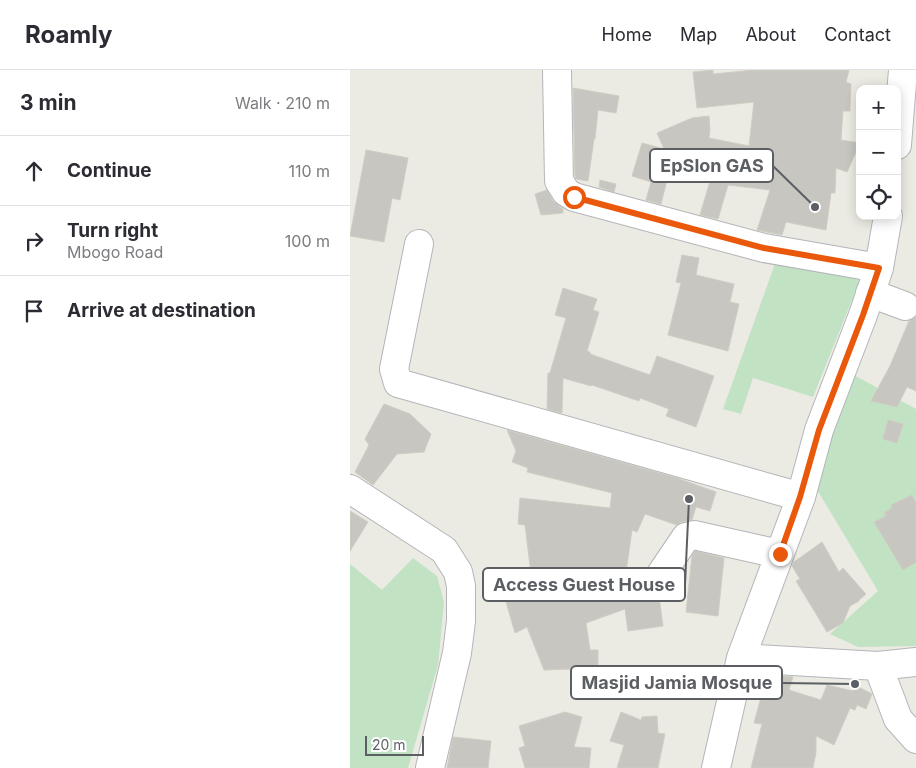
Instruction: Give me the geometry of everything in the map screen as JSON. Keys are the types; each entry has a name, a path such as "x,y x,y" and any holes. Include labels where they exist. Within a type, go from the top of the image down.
{"street":[{"path":"556,70 559,181 566,192 574,197 764,248 874,281 904,306"},
{"path":"898,130 903,70"},
{"path":"716,768 741,658 800,497 819,430 874,281 887,220"},
{"path":"419,244 394,369 398,383 800,497"},
{"path":"350,489 444,550 458,572 461,586 461,621 457,653 430,768"},
{"path":"661,574 686,537 694,536 780,554"},
{"path":"741,658 878,666 916,662"},
{"path":"878,666 898,719 916,739"}],"green space":[{"path":"777,258 860,280 813,397 753,378 741,414 723,409"},
{"path":"852,374 916,409 916,646 858,647 830,634 878,591 816,488"},
{"path":"413,558 437,576 444,602 438,665 408,768 350,768 350,564 382,590"}],"building":[{"path":"713,70 713,74 754,70 849,70 846,82 851,84 850,111 843,111 841,140 856,142 856,152 847,172 836,168 835,193 831,193 826,230 786,222 782,235 757,230 770,190 728,185 718,219 700,215 710,181 669,172 661,204 646,200 651,182 632,176 642,143 664,149 657,133 692,118 709,116 709,138 749,146 754,102 697,108 693,72"},
{"path":"573,88 619,96 616,113 598,110 588,181 576,179 575,176"},
{"path":"366,150 408,158 400,200 392,198 384,242 350,236"},
{"path":"600,180 616,184 614,192 599,187"},
{"path":"547,190 553,201 563,209 563,213 541,215 535,194"},
{"path":"682,255 699,258 696,275 734,284 730,302 739,304 728,351 668,335 681,283 676,282"},
{"path":"563,288 597,299 593,310 599,312 587,351 590,354 650,375 657,356 714,376 696,427 666,416 669,409 640,398 639,401 592,385 563,378 562,413 547,409 548,373 550,373 566,318 555,315"},
{"path":"916,317 916,391 907,387 897,407 871,401 890,366 909,321"},
{"path":"384,404 410,414 431,434 424,452 397,454 373,485 355,472 369,445 365,439"},
{"path":"888,420 903,424 897,443 883,439"},
{"path":"507,430 677,478 716,492 710,511 696,507 692,520 677,525 645,514 637,532 632,530 625,579 646,577 652,587 658,589 663,626 628,631 625,609 586,623 590,650 598,650 598,668 544,670 527,627 515,633 502,588 532,582 525,525 518,524 520,498 610,508 612,493 527,472 528,468 512,462 516,451"},
{"path":"912,495 916,503 916,562 903,570 874,522 886,516 884,513 892,508 891,505"},
{"path":"350,511 368,522 350,551"},
{"path":"822,542 839,572 843,568 866,594 850,606 843,623 827,632 796,581 800,579 792,566 794,562"},
{"path":"695,551 724,558 718,616 686,612 692,556"},
{"path":"767,675 793,677 789,690 821,700 827,685 853,691 855,685 872,694 866,709 857,705 855,710 850,708 834,745 816,736 813,768 751,768 762,724 754,723"},
{"path":"565,712 582,717 574,747 591,748 589,768 525,768 519,748 525,746 519,726"},
{"path":"621,712 641,720 642,717 657,716 658,733 665,734 658,768 617,768 624,745 610,741"},
{"path":"453,737 491,741 488,768 447,768"}],"place":[{"name":"EpSlon GAS","path":"815,207"},
{"name":"Access Guest House","path":"689,499"},
{"name":"Masjid Jamia Mosque","path":"855,684"}],"route":[{"path":"574,197 764,248 879,268 819,430 800,497 780,554"}]}
